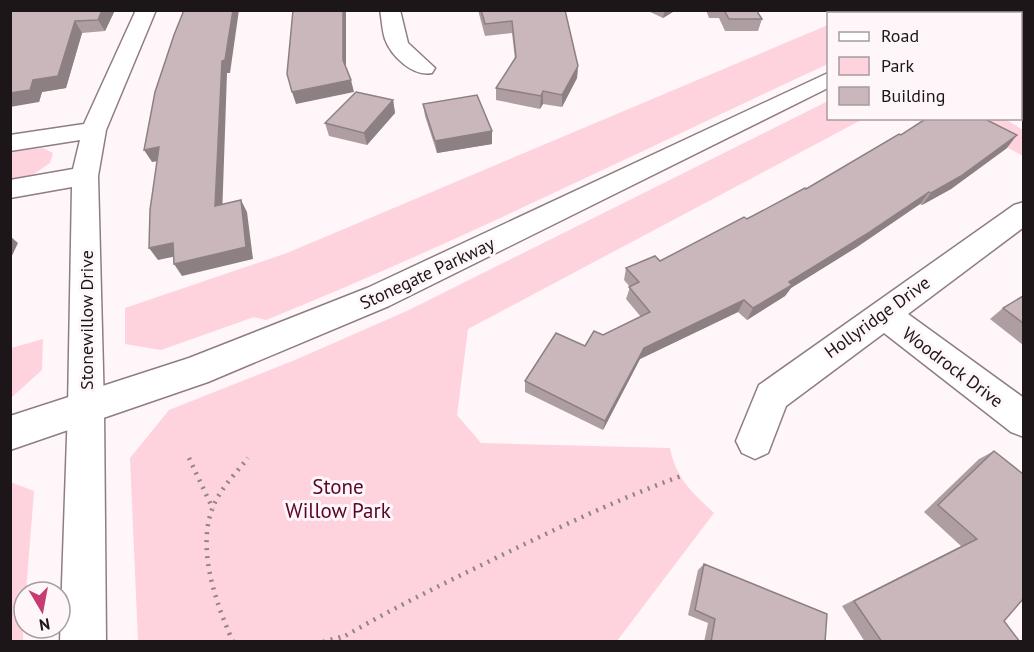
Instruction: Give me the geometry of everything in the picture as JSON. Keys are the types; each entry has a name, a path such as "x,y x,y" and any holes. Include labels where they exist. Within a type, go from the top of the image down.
{"street":[{"name":"Stonewillow Drive","path":"83,642 86,408 85,176 94,130 146,10"},
{"path":"390,10 394,40 399,48 424,68"},
{"name":"Stonegate Parkway","path":"10,433 196,370 378,297 827,81"},
{"path":"10,143 94,130"},
{"path":"10,189 85,176"},
{"name":"Hollyridge Drive","path":"755,441 772,396 1023,212"},
{"name":"Woodrock Drive","path":"883,314 1023,420"}],"path":[{"path":"189,458 213,509"},
{"path":"233,642 225,625 212,575 208,538 213,509 248,459"},
{"path":"323,642 343,639 393,608 574,520 639,491 684,475"}],"green space":[{"path":"827,25 827,64 479,228 266,320 254,317 161,350 125,344 125,308 287,253"},
{"name":"Stone Willow Park","path":"827,101 827,120 861,120 468,329 457,415 481,443 670,448 681,477 714,513 617,641 138,641 130,458 169,410 295,360 409,310"},
{"path":"957,120 1007,120 1023,130 1023,156"},
{"path":"43,148 53,153 50,163 34,174 11,179 11,152"},
{"path":"43,339 42,370 11,398 11,348"},
{"path":"10,482 34,491 27,580 12,580 12,640 23,641 11,641"}],"building":[{"path":"10,10 102,10 98,20 75,21 58,76 33,80 30,90 10,93"},
{"path":"184,10 233,10 225,60 222,61 215,206 241,200 246,247 174,264 173,243 149,248 150,210 159,147 144,150 155,92"},
{"path":"293,10 343,10 343,60 351,80 292,92 287,74"},
{"path":"481,10 565,10 578,66 562,95 543,91 541,96 496,88 516,57 512,21 485,24"},
{"path":"724,10 758,10 762,19 729,19"},
{"path":"356,92 393,100 364,133 325,123"},
{"path":"477,95 492,131 435,141 423,104"},
{"path":"924,120 987,120 1017,135 961,176 929,192 789,282 792,285 753,308 744,300 644,348 605,421 525,381 556,333 585,346 594,331 603,335 650,312 629,287 639,282 626,268 655,256 660,261 744,217 747,219 806,189 899,134 901,135"},
{"path":"1023,296 1023,323 1003,308"},
{"path":"994,451 1023,474 1023,599 1004,621 1020,642 882,642 854,601 977,539 938,505"},
{"path":"704,564 827,614 825,642 711,642 715,619 695,610"}]}
